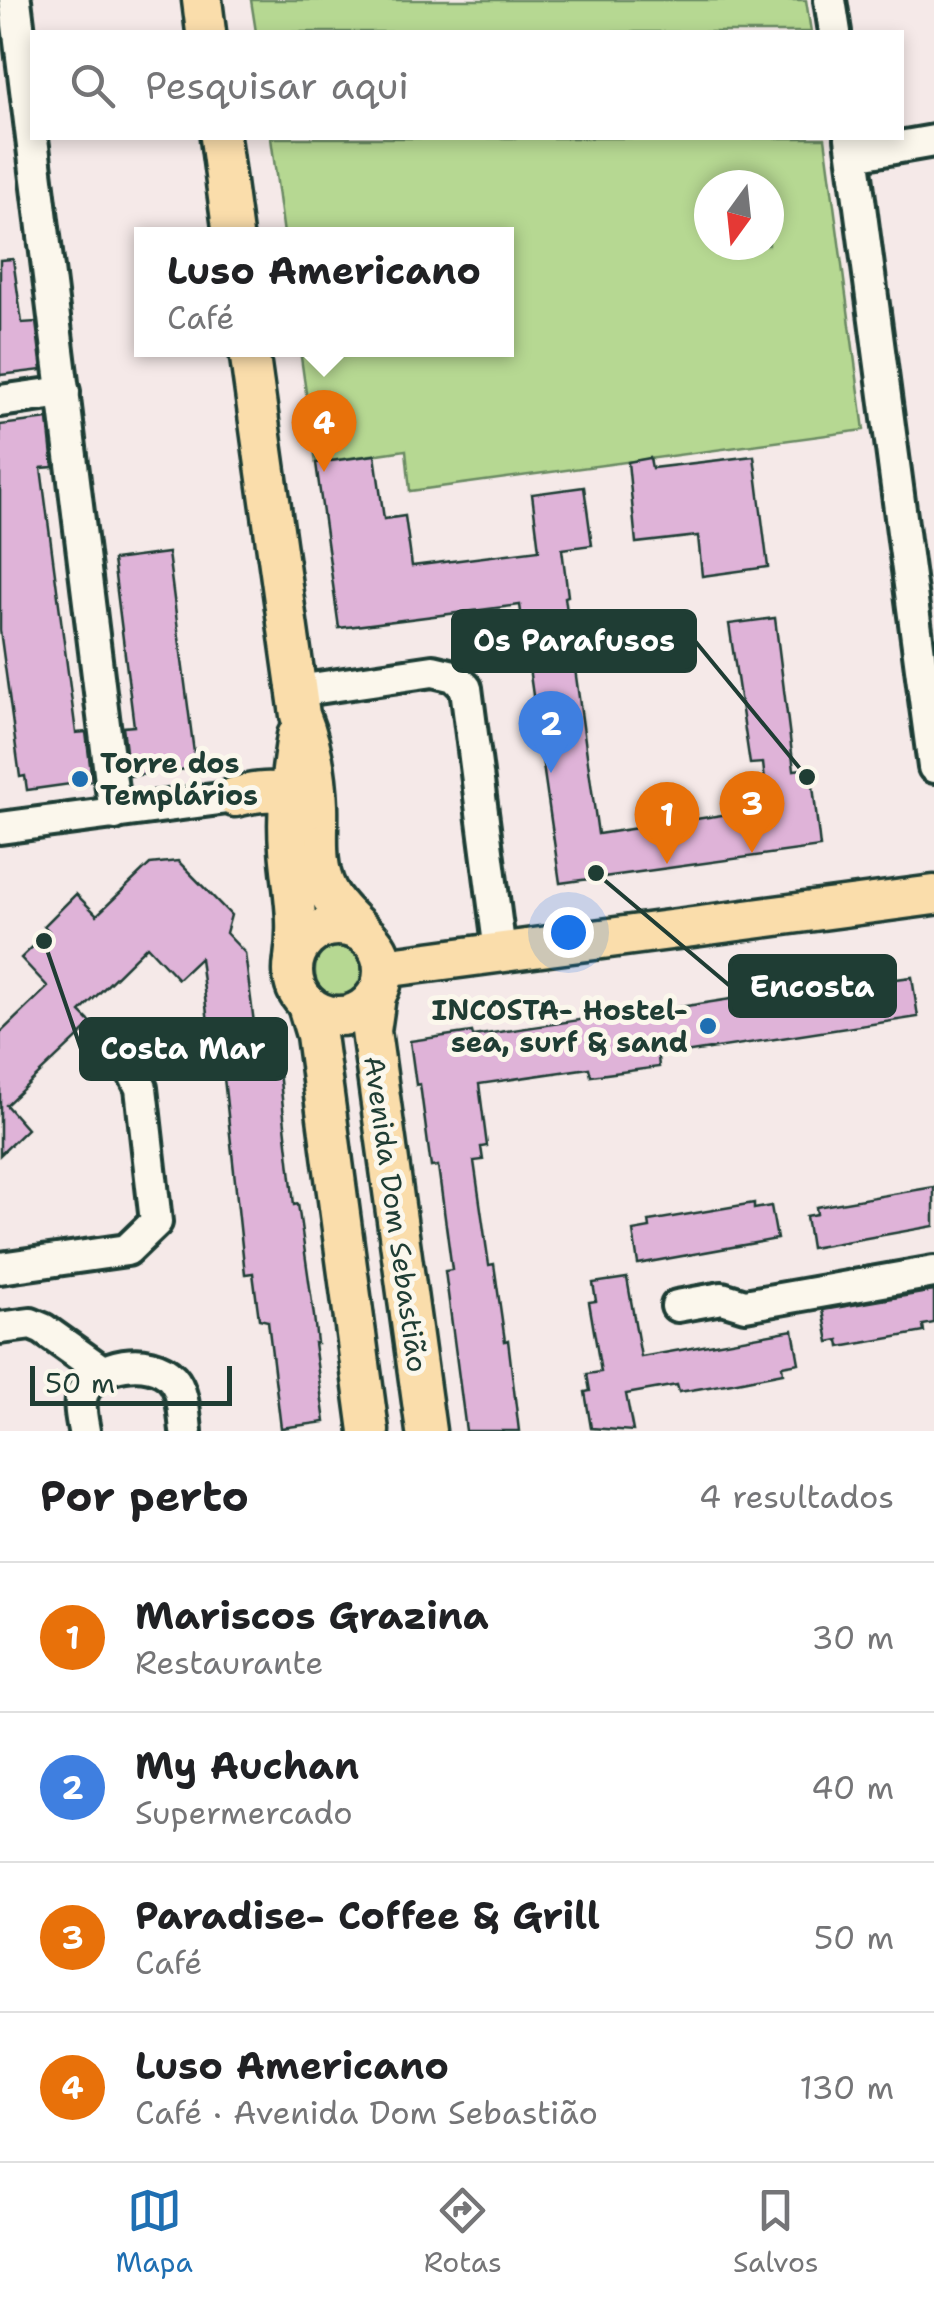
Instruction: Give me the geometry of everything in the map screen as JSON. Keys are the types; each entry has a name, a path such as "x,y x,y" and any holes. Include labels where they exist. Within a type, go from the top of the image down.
{"main road":[{"path":"202,0 206,30"},
{"path":"220,140 232,227"},
{"path":"250,357 299,702 308,734 318,806 302,842"},
{"path":"288,795 299,702"},
{"path":"236,797 260,790 288,795 302,806 299,926 293,962"},
{"path":"236,797 302,842 375,967"},
{"path":"375,967 934,894"},
{"path":"293,962 309,936 322,928 353,929 375,967 365,1008 351,1015 334,1016 318,1013 307,1005"},
{"name":"Avenida Dom Sebastião","path":"293,962 294,985 307,1005 316,1035 369,1431"},
{"name":"Avenida Dom Sebastião","path":"375,967 372,1030 426,1431"}],"street":[{"path":"15,0 30,120"},
{"path":"830,0 835,30"},
{"path":"32,140 115,814"},
{"path":"934,141 852,146 921,561 934,767"},
{"path":"0,401 64,392"},
{"path":"299,702 433,671 454,676 466,688 500,952"},
{"path":"0,828 236,797"},
{"path":"0,1268 127,1250 156,1222 141,1088 124,1054"},
{"path":"677,1306 722,1298 745,1305 934,1272"},
{"path":"0,1328 31,1324 43,1329 102,1371"},
{"path":"84,1431 80,1404 83,1392 102,1371 141,1364 172,1378 180,1395 186,1431"}],"green space":[{"path":"251,0 806,0 811,30 256,30"},
{"path":"271,140 825,140 864,430 410,491 406,450 316,463 301,357 514,357 514,227 283,227"},
{"path":"341,945 359,953 367,971 359,989 341,997 323,989 315,971 323,953"}],"building":[{"path":"13,259 22,323 36,322 42,370 0,375 0,260"},
{"path":"48,419 53,467 41,468 76,733 86,732 92,781 27,790 25,776 20,777 0,630 0,425"},
{"path":"375,455 384,519 405,516 412,566 539,550 532,494 584,487 592,545 562,549 568,596 565,597 598,834 768,808 763,763 750,764 729,624 775,618 794,770 811,768 820,847 560,883 520,605 339,628 316,463"},
{"path":"754,456 768,567 702,576 698,536 636,543 628,462 650,458 652,468"},
{"path":"168,553 196,768 129,776 123,727 134,726 113,560"},
{"path":"178,861 231,915 226,933 245,953 264,1074 279,1072 325,1422 281,1428 268,1321 259,1319 253,1273 245,1274 221,1050 204,1052 200,1032 208,1022 200,958 178,979 147,946 80,1012 92,1024 6,1105 27,1129 0,1155 0,1033 48,987 21,958 49,931 44,926 76,894 97,915 150,864"},
{"path":"912,977 918,1017 658,1057 659,1067 591,1076 589,1068 479,1084 487,1146 481,1147 483,1160 474,1161 489,1265 494,1264 505,1341 508,1340 519,1431 466,1431 445,1271 452,1270 438,1166 431,1167 410,1041 472,1032 473,1036 647,1007 648,1012 826,984 826,988"},
{"path":"934,1187 934,1226 811,1248 806,1216 817,1214 816,1207"},
{"path":"754,1203 754,1209 771,1206 777,1239 638,1264 633,1231 650,1228 649,1221"},
{"path":"627,1278 641,1357 793,1330 799,1363 782,1366 783,1373 732,1383 679,1392 677,1385 626,1394 633,1431 591,1428 585,1392 590,1391 587,1374 601,1372 589,1302 596,1301 593,1283"},
{"path":"934,1291 934,1323 923,1325 924,1332 840,1347 839,1340 829,1342 823,1310"}],"place":[{"name":"Luso Americano","path":"324,472"},
{"name":"My Auchan","path":"551,773"},
{"name":"Os Parafusos","path":"807,777"},
{"name":"Torre dos Templários","path":"80,779"},
{"name":"Paradise- Coffee & Grill","path":"752,853"},
{"name":"Mariscos Grazina","path":"667,864"},
{"name":"Encosta","path":"596,873"},
{"name":"Costa Mar","path":"44,941"},
{"name":"INCOSTA- Hostel- sea, surf & sand","path":"708,1026"}]}
